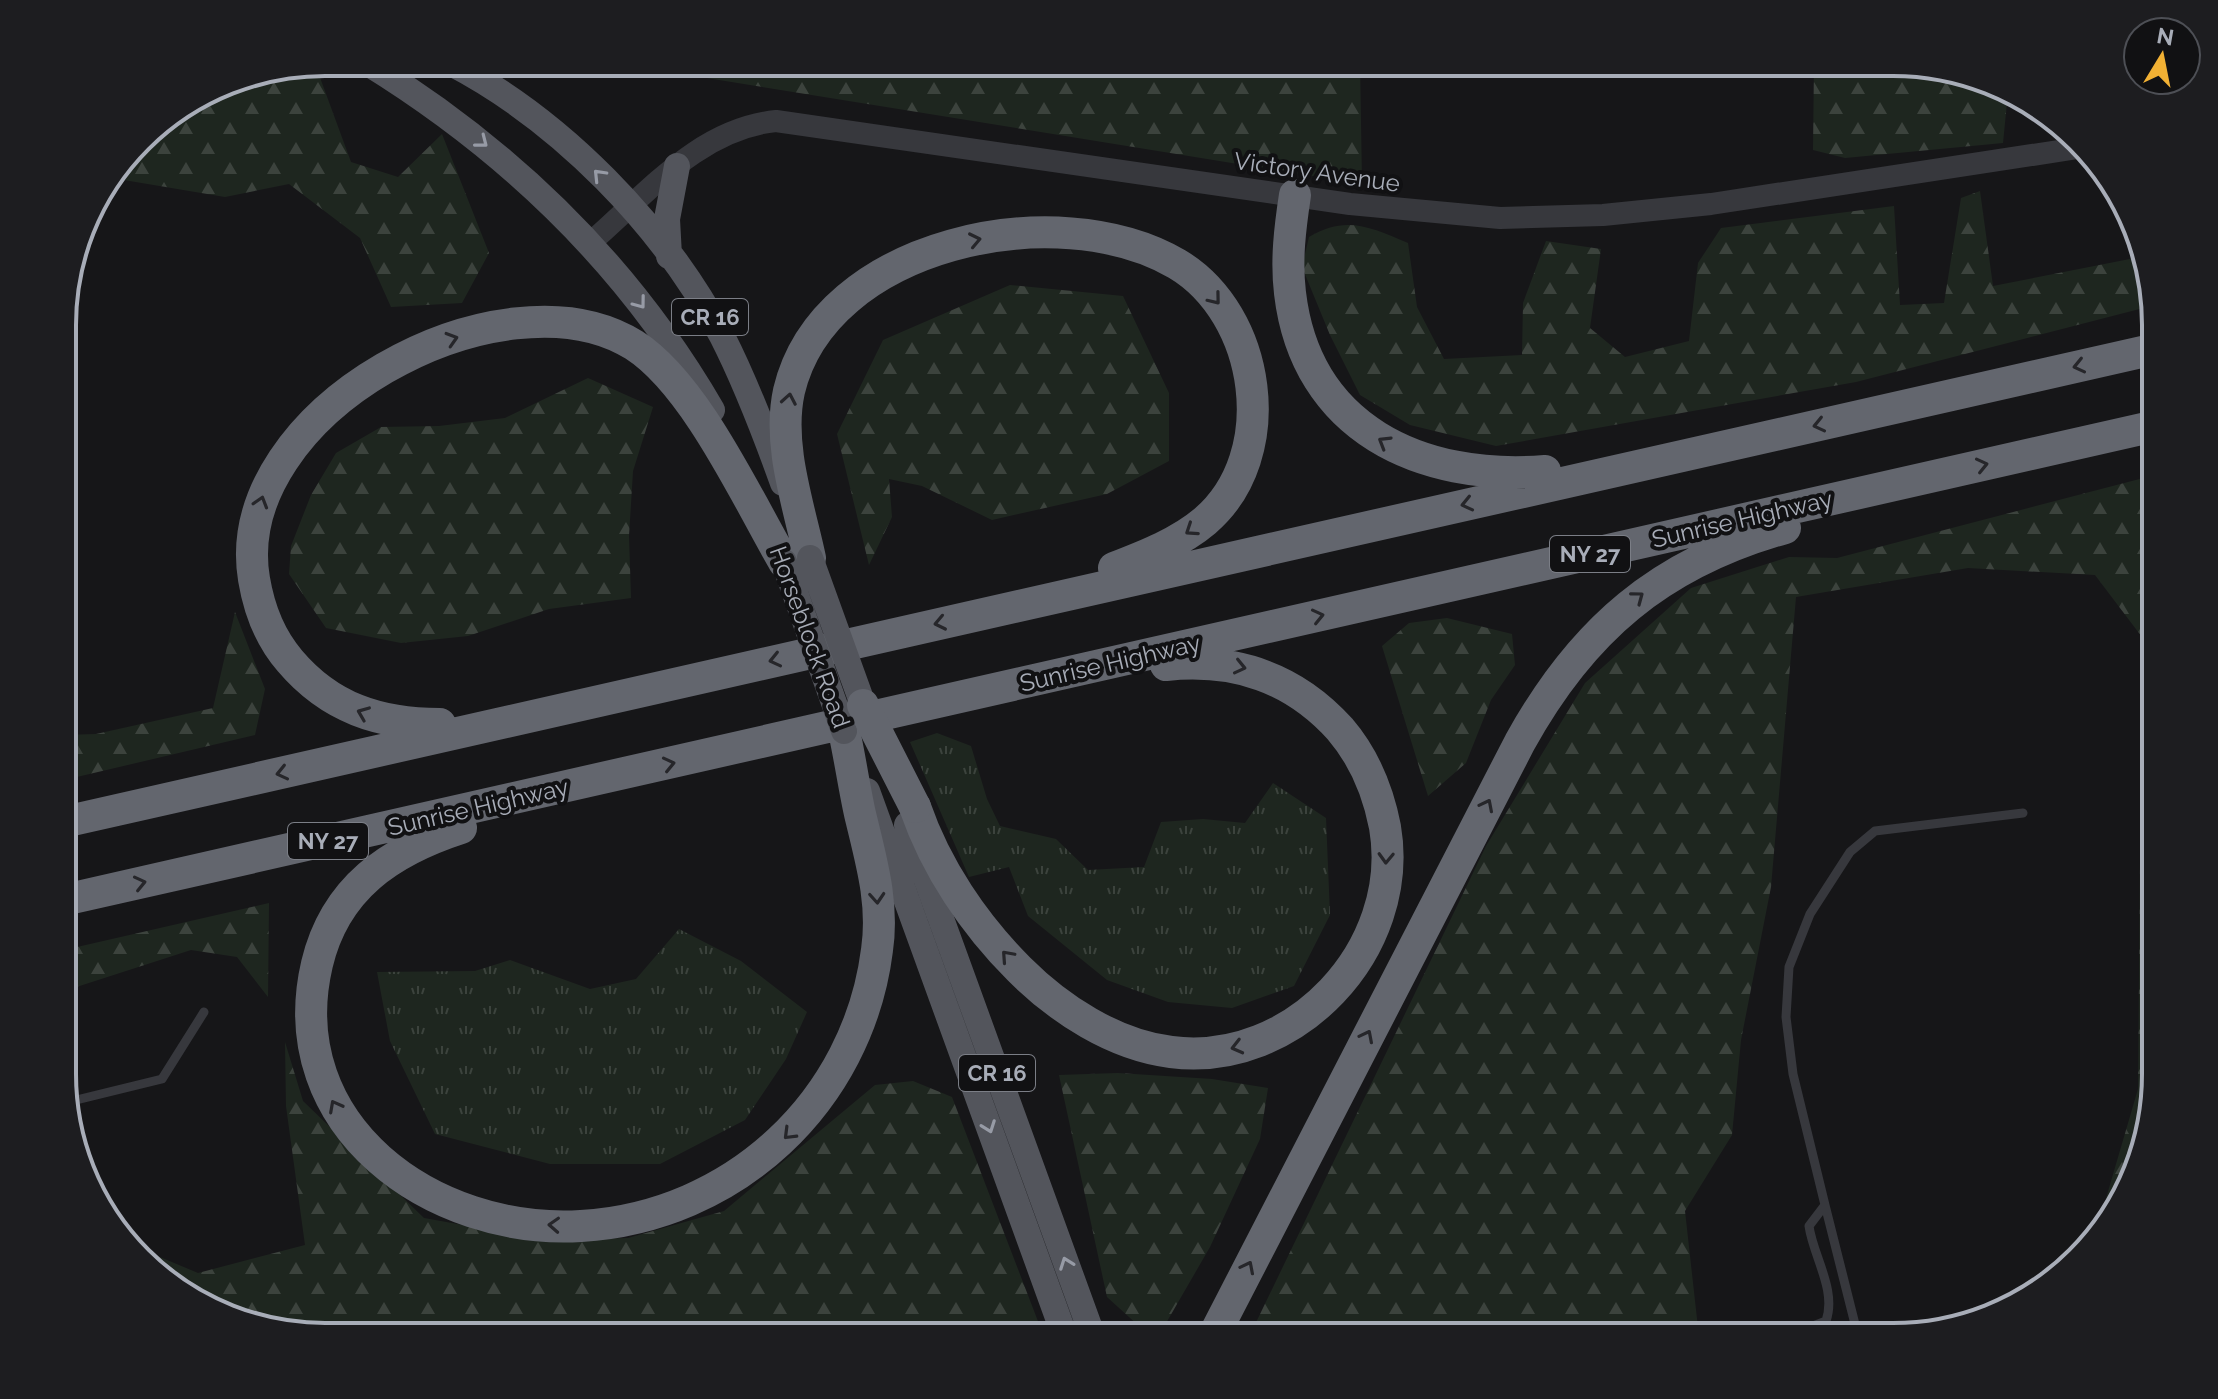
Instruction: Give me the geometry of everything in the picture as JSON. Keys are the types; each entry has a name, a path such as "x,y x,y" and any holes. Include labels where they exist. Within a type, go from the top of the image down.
{"highway":[{"path":"1295,195 1289,275 1298,331 1324,385 1349,417 1367,431 1428,462 1471,471 1520,473 1652,462"},
{"path":"797,560 787,407 795,373 807,349 822,325 849,297 886,273 932,252 1008,234 1064,234 1116,241 1179,265 1213,294 1244,349 1253,408 1247,447 1235,480 1205,521 1169,545 981,614"},
{"path":"495,724 404,724 372,717 341,704 303,676 286,657 273,638 256,595 251,549 253,528 266,485 278,464 291,444 328,406 388,366 456,338 509,326 557,323 615,336 658,364 690,400 797,560"},
{"path":"76,819 2141,352"},
{"name":"Sunrise Highway","path":"76,897 2141,429"},
{"path":"1221,1322 1520,742 1557,681 1586,644 1654,585 1709,555 1937,475"},
{"path":"844,731 889,814 948,877 1008,958 1075,1015 1123,1040 1171,1052 1218,1051 1277,1033 1329,996 1347,975 1373,929 1383,897 1387,839 1377,792 1356,750 1326,714 1267,674 1223,664 1174,665 1024,683"},
{"path":"593,781 435,837 377,867 361,880 335,917 314,981 311,1026 320,1071 341,1118 357,1139 389,1169 433,1195 518,1222 579,1226 638,1218 695,1199 748,1168 796,1127 815,1105 846,1055 871,987 878,947 874,866 889,814 863,705"}],"main road":[{"name":"Horseblock Road","path":"388,77 487,145 590,243 668,339 797,560 863,705"},
{"name":"Horseblock Road","path":"471,77 539,122 593,168 669,256 720,333 735,364 797,560 844,731"},
{"path":"669,256 667,219 677,166"},
{"name":"CR 16","path":"889,814 1060,1323"},
{"name":"CR 16","path":"889,814 1087,1323"}],"street":[{"name":"Victory Avenue","path":"590,243 677,166 727,132 759,122 793,121 1295,195 1471,216 1590,216 1739,200 2068,149"}],"lane":[{"path":"1854,1322 1793,1074 1786,1017 1789,967 1810,914 1850,852 1875,831 2023,813"},
{"path":"78,1100 162,1079 204,1012"},
{"path":"1823,1322 1829,1312 1825,1282 1809,1226 1825,1205"}],"green space":[{"path":"1360,76 1362,184 699,77"},
{"path":"1814,76 1925,78 1957,84 2007,104 2003,143 1845,158 1813,150"},
{"path":"320,77 351,162 398,177 442,134 489,253 462,303 391,307 360,238 289,184 225,197 123,180 161,138 201,109 261,84"},
{"path":"1980,191 1993,286 2133,258 2141,309 1856,382 1496,446 1410,425 1360,395 1330,335 1302,267 1309,237 1322,230 1335,226 1358,226 1394,237 1408,243 1417,307 1444,359 1522,355 1523,303 1546,241 1601,249 1590,328 1625,357 1689,341 1698,263 1721,228 1894,206 1900,305 1944,303 1961,198"},
{"path":"1010,285 1123,296 1169,393 1169,461 1107,494 992,520 922,486 889,479 892,517 869,565 837,434 883,340"},
{"path":"588,378 653,407 633,471 629,536 631,598 549,609 468,636 401,643 326,628 289,574 291,546 311,495 336,453 381,427 439,426 505,418"},
{"path":"2141,479 2141,636 2095,575 1968,568 1796,597 1771,887 1741,1040 1732,1135 1685,1211 1697,1322 1256,1322 1486,846 1585,683 1691,588 1789,557 1837,558"},
{"path":"235,612 265,689 255,735 76,777 76,735 96,734 213,708"},
{"path":"1447,618 1512,634 1515,665 1491,700 1466,763 1428,796 1382,646 1409,623"},
{"path":"937,733 971,746 987,799 1000,826 1056,839 1088,870 1144,867 1161,822 1203,819 1245,823 1273,783 1326,818 1330,915 1294,986 1232,1008 1168,1002 1107,980 1028,916 1009,867 969,877 910,742"},
{"path":"2141,748 2141,1090 2129,1154 2104,1205 2138,1089"},
{"path":"269,903 268,997 237,957 191,950 76,987 76,947"},
{"path":"679,929 741,961 807,1012 786,1059 745,1120 660,1164 550,1164 435,1134 390,1041 377,972 475,971 510,960 590,989 636,979"},
{"path":"285,1042 303,1101 424,1218 546,1240 628,1238 724,1211 875,1085 913,1081 952,1097 1038,1323 325,1323 261,1315 215,1297 187,1281 154,1255 198,1273 305,1245 286,1106"},
{"path":"1118,1073 1212,1079 1268,1088 1260,1139 1210,1247 1166,1322 1135,1322 1107,1297 1059,1075"}]}
